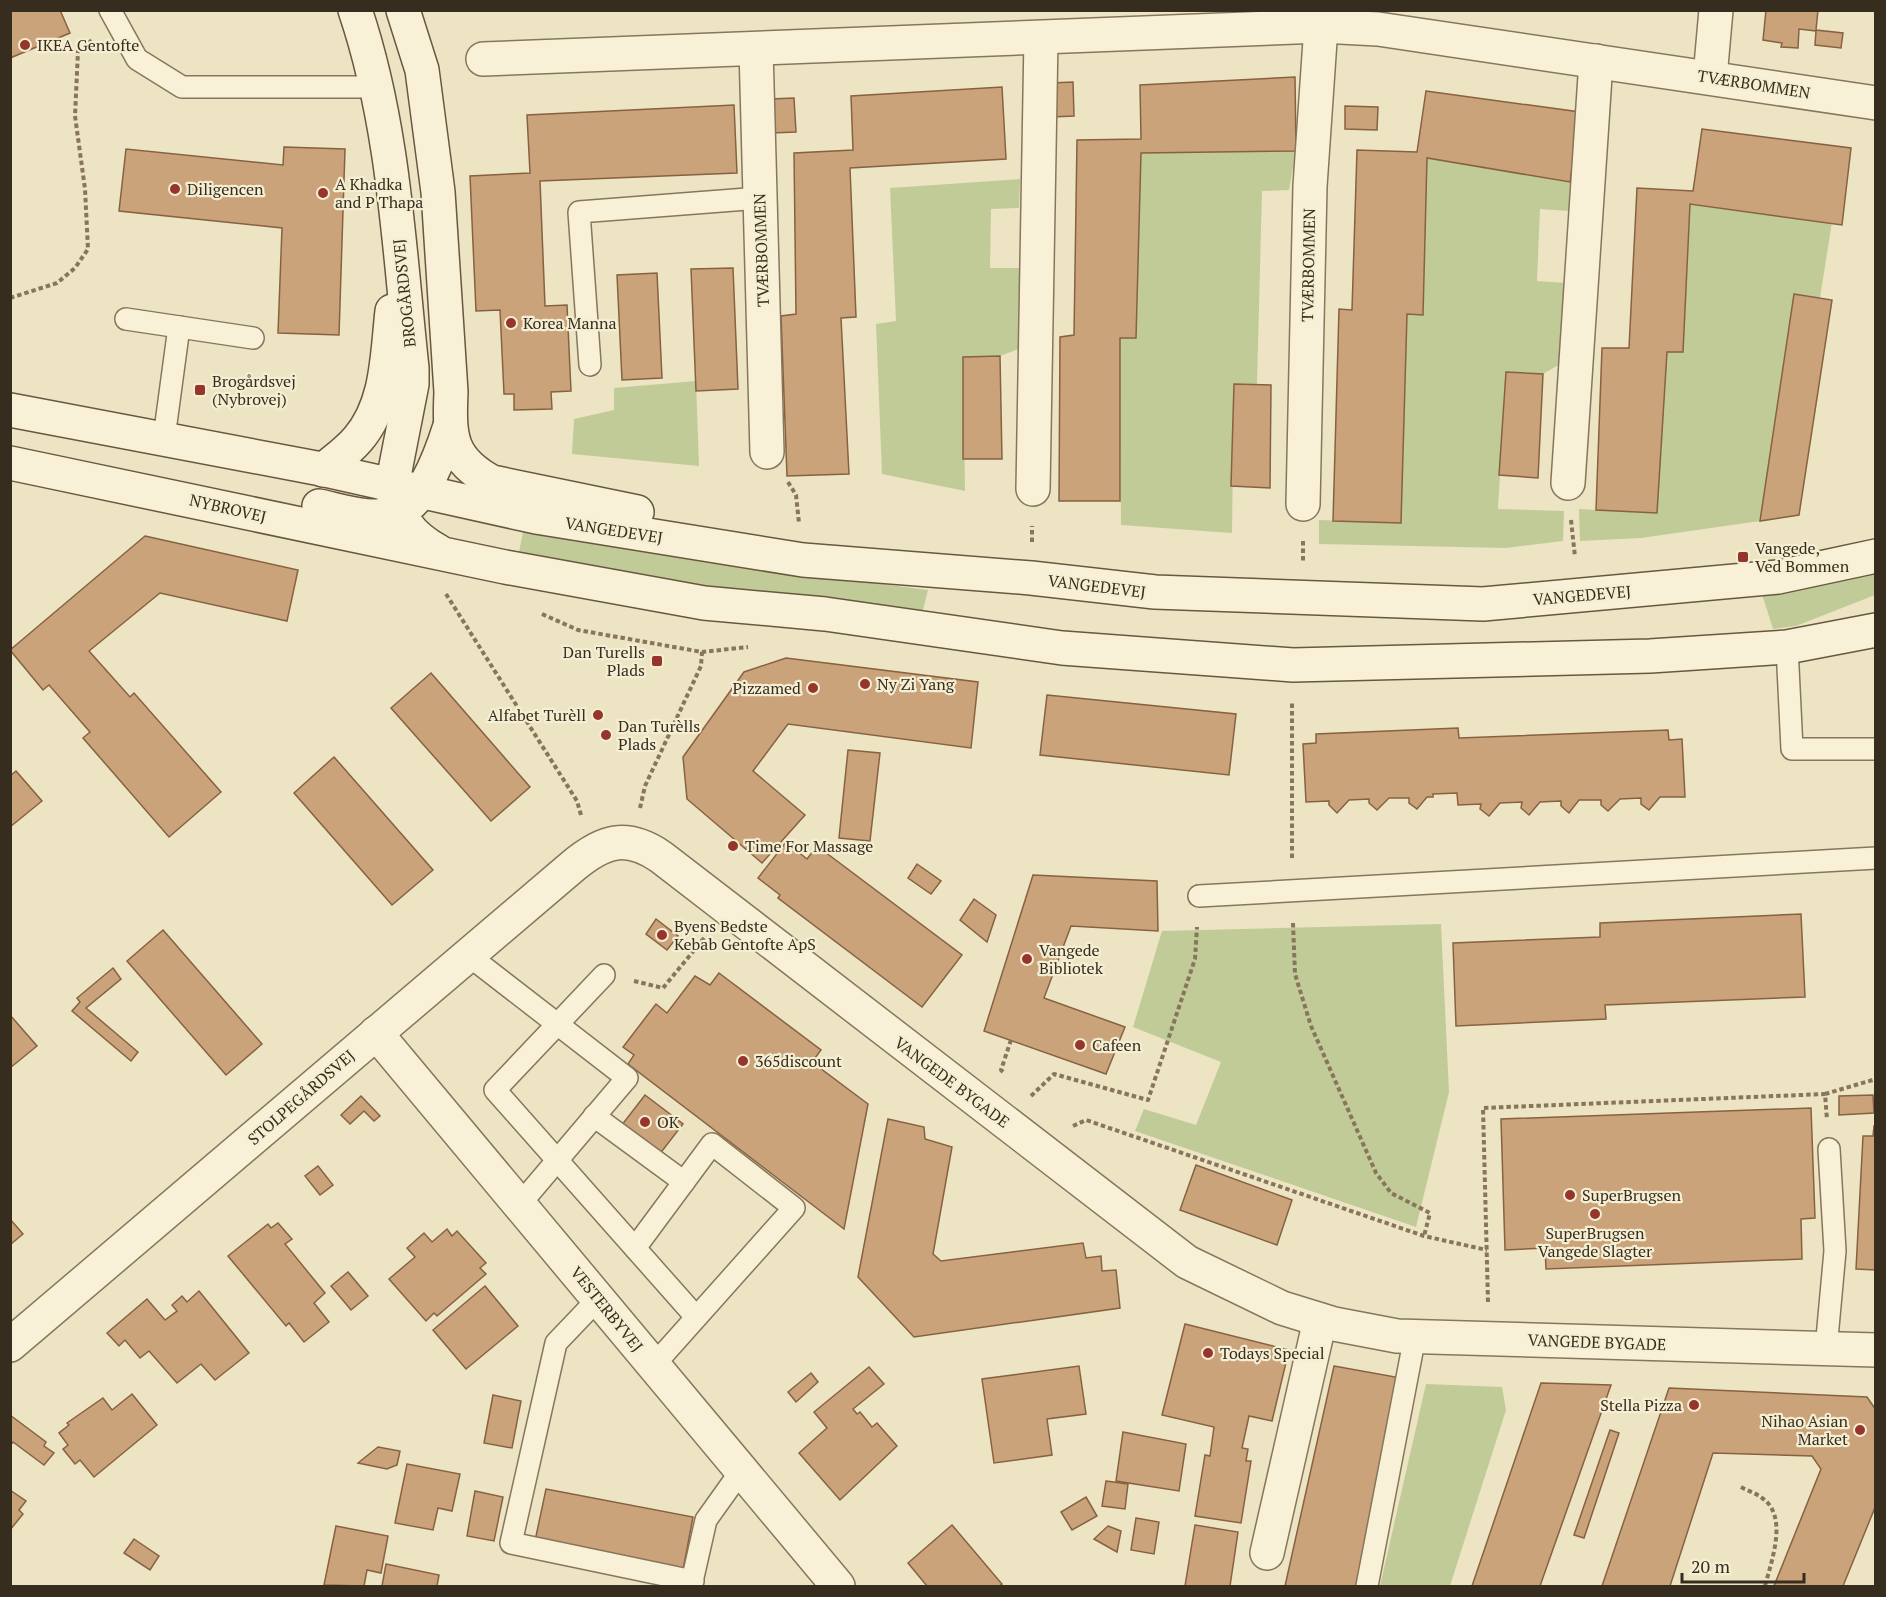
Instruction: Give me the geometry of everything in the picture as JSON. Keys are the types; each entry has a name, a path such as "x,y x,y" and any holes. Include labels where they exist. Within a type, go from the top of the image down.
{"street":[{"name":"BROGÅRDSVEJ","path":"355,10 377,87 389,152 399,247 412,384 403,497"},
{"path":"403,10 422,70 438,192 451,392 450,426 454,446 460,458 473,472 492,482 668,518 803,560"},
{"path":"1710,77 1716,10"},
{"name":"TVÆRBOMMEN","path":"483,58 1321,26 1378,30 1875,103"},
{"name":"TVÆRBOMMEN","path":"1303,504 1310,186 1321,26"},
{"path":"1033,489 1041,38"},
{"name":"TVÆRBOMMEN","path":"756,49 767,452"},
{"path":"1568,483 1596,61"},
{"path":"10,410 323,470 358,439 376,410 386,376 399,247"},
{"path":"154,491 227,486 361,514 382,515 403,497 442,452 450,426"},
{"name":"NYBROVEJ","path":"10,463 154,491 442,569"},
{"name":"VANGEDEVEJ","path":"323,470 403,497 803,560 1031,578 1155,592 1483,604 1778,577 1875,556"},
{"path":"403,497 408,530 442,569 704,603 825,615 1062,648 1293,665 1650,656 1787,647 1875,630"},
{"name":"VANGEDE BYGADE","path":"593,849 615,842 648,848 1187,1262 1282,1308 1320,1320 1397,1336 1875,1350"},
{"name":"STOLPEGÅRDSVEJ","path":"10,1345 593,849"},
{"name":"VESTERBYVEJ","path":"376,1033 521,1203 653,1366 838,1587"},
{"path":"1267,1553 1320,1320"}],"lane":[{"path":"113,16 136,59 182,87 377,87"},
{"path":"590,365 579,212 760,198"},
{"path":"126,319 254,338"},
{"path":"164,438 179,327"},
{"path":"1787,647 1792,749 1875,749"},
{"path":"1199,896 1875,858"},
{"path":"468,955 559,1022 627,1078 521,1203"},
{"path":"604,975 495,1090 696,1317"},
{"path":"594,1116 684,1182"},
{"path":"635,1248 712,1144 794,1208 653,1366"},
{"path":"1826,1348 1835,1251 1829,1149"},
{"path":"598,1299 556,1343 510,1543 692,1584 705,1520 741,1471"},
{"path":"1367,1587 1415,1336"}],"path":[{"path":"10,298 57,283 75,268 88,249 86,189 75,116 78,51 113,16"},
{"path":"767,452 796,495 803,560"},
{"path":"1568,483 1578,596"},
{"path":"1031,578 1033,489"},
{"path":"1303,504 1304,598"},
{"path":"442,569 467,624 577,801 593,849"},
{"path":"632,844 645,786 701,666 702,652"},
{"path":"1292,862 1293,665"},
{"path":"1292,891 1295,974 1311,1026 1376,1173 1391,1193 1430,1213 1424,1236"},
{"path":"604,975 663,988 728,910"},
{"path":"1005,1123 1054,1074 1148,1100 1195,959 1197,921"},
{"path":"1489,1338 1483,1108 1825,1094 1875,1078"},
{"path":"1825,1094 1829,1149"},
{"path":"1044,1152 1066,1129 1086,1120 1424,1236 1487,1250"},
{"path":"1741,1487 1764,1498 1773,1512 1776,1524 1776,1541 1765,1587"}],"green space":[{"path":"1296,151 1289,190 1262,191 1257,384 1234,384 1232,533 1121,525 1120,338 1136,338 1141,153"},
{"path":"1427,158 1570,182 1569,211 1540,209 1537,281 1567,283 1562,363 1543,374 1506,372 1498,509 1564,511 1563,541 1506,548 1319,544 1319,520 1401,523 1407,314 1423,314"},
{"path":"1020,179 1019,208 991,209 990,268 1019,268 1019,349 1000,356 963,357 965,491 882,474 876,324 896,321 890,188"},
{"path":"1690,204 1832,222 1820,298 1794,294 1760,521 1641,538 1580,541 1579,509 1657,513 1667,352 1683,352"},
{"path":"696,381 699,466 572,454 574,419 614,410 614,388"},
{"path":"524,527 725,564 928,590 922,614 722,589 519,552"},
{"path":"1875,572 1875,595 1796,626 1773,629 1762,594"},
{"path":"1441,924 1449,1092 1416,1227 1135,1131 1144,1109 1196,1125 1221,1062 1133,1027 1162,931"},
{"path":"1426,1384 1502,1387 1506,1410 1450,1586 1380,1586"}],"building":[{"name":"IKEA Gentofte","path":"10,10 60,10 70,33 10,58"},
{"path":"1766,10 1818,10 1816,30 1843,33 1841,48 1815,45 1816,31 1799,29 1798,48 1781,47 1782,43 1763,40"},
{"path":"1295,77 1296,151 1141,153 1136,338 1120,338 1120,501 1059,501 1060,337 1074,335 1077,140 1141,139 1140,85"},
{"path":"1073,82 1074,116 1051,117 1050,83"},
{"path":"1002,87 1006,159 850,168 856,317 841,318 849,474 787,476 781,316 796,314 794,153 853,150 851,96"},
{"path":"1426,91 1580,112 1570,182 1427,158 1423,315 1407,314 1401,523 1333,521 1339,309 1352,310 1357,150 1417,152"},
{"path":"794,98 796,132 771,133 770,99"},
{"path":"734,105 737,173 540,181 545,306 567,305 571,391 551,392 552,409 514,410 514,394 504,394 500,310 476,311 470,176 530,173 527,115"},
{"path":"1345,106 1378,107 1377,130 1345,129"},
{"path":"1702,129 1851,148 1842,225 1690,204 1683,352 1667,352 1657,513 1596,510 1602,348 1629,348 1637,188 1693,191"},
{"path":"284,147 345,149 339,335 278,333 282,228 119,211 126,149 283,165"},
{"path":"733,268 738,389 696,391 691,269"},
{"path":"657,273 662,378 622,380 617,275"},
{"path":"1794,294 1832,300 1799,515 1760,521"},
{"path":"1000,356 1002,459 963,459 963,357"},
{"path":"1506,372 1543,374 1538,478 1499,475"},
{"path":"1234,384 1271,385 1270,488 1231,486"},
{"path":"145,536 298,570 287,621 160,593 89,651 130,697 134,693 221,792 169,837 83,738 90,732 49,685 43,690 10,650"},
{"path":"786,658 978,682 971,748 788,724 753,771 805,815 762,863 687,799 683,757 744,672"},
{"path":"431,673 530,787 491,821 391,708"},
{"path":"1047,695 1236,714 1229,775 1040,755"},
{"path":"1458,728 1459,738 1668,730 1669,740 1682,739 1685,797 1660,797 1649,810 1641,804 1641,798 1620,799 1608,811 1601,805 1601,800 1579,800 1569,813 1561,806 1561,801 1540,802 1529,815 1521,808 1522,802 1500,803 1489,816 1480,809 1481,804 1458,805 1457,793 1433,794 1433,797 1427,797 1417,809 1409,803 1409,798 1389,798 1377,810 1369,803 1369,799 1349,800 1337,813 1329,805 1329,801 1306,802 1303,744 1316,743 1316,734"},
{"path":"848,750 880,753 870,841 839,838"},
{"path":"334,757 433,870 392,905 294,793"},
{"path":"16,771 42,801 10,827 10,776"},
{"path":"786,842 807,859 817,846 962,955 922,1007 778,898 780,895 758,878"},
{"path":"917,864 941,881 931,894 908,878"},
{"path":"1033,875 1157,881 1158,931 1071,926 1044,998 1125,1027 1106,1074 984,1031"},
{"path":"974,899 996,915 987,942 960,920"},
{"path":"1801,914 1805,997 1605,1005 1606,1019 1456,1026 1453,943 1600,937 1600,923"},
{"name":"Byens Bedste Kebab Gentofte ApS","path":"656,919 678,936 667,950 646,934"},
{"path":"163,930 262,1044 226,1075 127,961"},
{"path":"113,968 121,979 86,1008 138,1052 131,1061 72,1011 80,1002 77,998"},
{"path":"719,973 821,1050 812,1062 868,1104 844,1229 628,1064 634,1055 623,1047 656,1004 667,1013 695,976 710,985"},
{"path":"10,1015 37,1046 10,1068"},
{"path":"645,1095 683,1124 659,1155 621,1126"},
{"path":"1873,1095 1874,1113 1839,1115 1839,1096"},
{"path":"361,1096 380,1116 374,1121 364,1111 350,1124 341,1115"},
{"path":"1811,1108 1815,1218 1801,1219 1802,1259 1546,1269 1545,1248 1505,1250 1501,1119"},
{"path":"888,1119 924,1127 925,1139 952,1147 933,1254 941,1261 1083,1243 1086,1258 1101,1256 1102,1271 1116,1270 1120,1308 914,1337 858,1277"},
{"path":"1874,1126 1876,1126 1876,1270 1856,1269 1863,1136 1873,1136"},
{"path":"1196,1165 1292,1200 1277,1245 1180,1210"},
{"path":"318,1166 333,1185 320,1195 305,1176"},
{"path":"10,1219 23,1234 10,1245"},
{"path":"278,1223 292,1239 285,1244 325,1293 314,1303 329,1322 304,1342 289,1323 286,1326 228,1256 268,1224 271,1228"},
{"path":"447,1229 452,1236 457,1231 486,1263 480,1268 486,1274 437,1316 434,1313 426,1321 389,1279 415,1257 407,1248 424,1233 432,1242"},
{"path":"348,1272 368,1296 351,1310 331,1286"},
{"path":"485,1286 518,1326 466,1369 433,1330"},
{"path":"199,1291 249,1353 215,1380 201,1364 177,1383 149,1351 140,1358 125,1340 119,1346 107,1333 147,1299 165,1320 177,1311 172,1305 182,1296 187,1302"},
{"path":"1185,1324 1289,1350 1272,1421 1249,1416 1242,1448 1248,1449 1246,1461 1251,1461 1241,1523 1195,1516 1205,1455 1210,1456 1214,1427 1162,1415"},
{"path":"1079,1366 1086,1414 1047,1419 1052,1455 994,1463 982,1379"},
{"path":"1334,1366 1401,1378 1356,1586 1285,1586"},
{"path":"869,1367 884,1384 853,1409 857,1414 860,1412 872,1427 877,1423 897,1446 840,1500 799,1453 827,1428 814,1412"},
{"path":"811,1373 818,1382 796,1402 788,1392"},
{"path":"1541,1383 1611,1385 1540,1586 1472,1586"},
{"path":"1669,1388 1867,1397 1876,1410 1876,1505 1843,1586 1774,1586 1821,1469 1812,1456 1713,1453 1670,1586 1602,1586"},
{"path":"132,1394 157,1425 94,1477 80,1460 75,1464 63,1449 68,1445 59,1433 69,1425 67,1423 103,1398 112,1410"},
{"path":"493,1395 521,1401 512,1448 484,1443"},
{"path":"10,1415 46,1442 44,1446 54,1453 44,1465 13,1442 10,1446"},
{"path":"1610,1430 1619,1433 1584,1538 1574,1535"},
{"path":"1123,1432 1186,1444 1179,1491 1116,1481"},
{"path":"378,1447 400,1451 397,1465 387,1469 358,1463"},
{"path":"407,1464 460,1474 452,1511 438,1508 433,1530 395,1523"},
{"path":"1106,1481 1128,1484 1125,1509 1102,1506"},
{"path":"546,1489 693,1517 683,1570 535,1541"},
{"path":"10,1490 26,1501 19,1510 23,1514 10,1530"},
{"path":"475,1491 503,1497 494,1541 467,1536"},
{"path":"1086,1497 1097,1516 1072,1530 1061,1512"},
{"path":"1136,1518 1159,1522 1154,1554 1131,1550"},
{"path":"952,1525 1002,1584 999,1586 927,1586 908,1563"},
{"path":"1195,1525 1238,1532 1230,1586 1185,1586"},
{"path":"336,1526 388,1536 381,1573 367,1570 364,1586 324,1585"},
{"path":"1108,1526 1121,1531 1117,1552 1094,1539"},
{"path":"134,1539 159,1556 150,1570 124,1553"},
{"path":"386,1564 439,1575 437,1586 382,1586"}],"place":[{"name":"IKEA Gentofte","path":"25,45"},
{"name":"Diligencen","path":"175,189"},
{"name":"A Khadka and P Thapa","path":"323,193"},
{"name":"Korea Manna","path":"511,323"},
{"name":"Brogårdsvej (Nybrovej)","path":"200,390"},
{"name":"Vangede, Ved Bommen","path":"1743,557"},
{"name":"Dan Turells Plads","path":"657,661"},
{"name":"Ny Zi Yang","path":"865,684"},
{"name":"Pizzamed","path":"813,688"},
{"name":"Alfabet Turèll","path":"598,715"},
{"name":"Dan Turèlls Plads","path":"606,735"},
{"name":"Time For Massage","path":"733,846"},
{"name":"Byens Bedste Kebab Gentofte ApS","path":"662,935"},
{"name":"Vangede Bibliotek","path":"1027,959"},
{"name":"Cafeen","path":"1080,1045"},
{"name":"365discount","path":"743,1061"},
{"name":"OK","path":"645,1122"},
{"name":"SuperBrugsen","path":"1570,1195"},
{"name":"SuperBrugsen Vangede Slagter","path":"1595,1214"},
{"name":"Todays Special","path":"1208,1353"},
{"name":"Stella Pizza","path":"1694,1405"},
{"name":"Nihao Asian Market","path":"1860,1430"}]}
